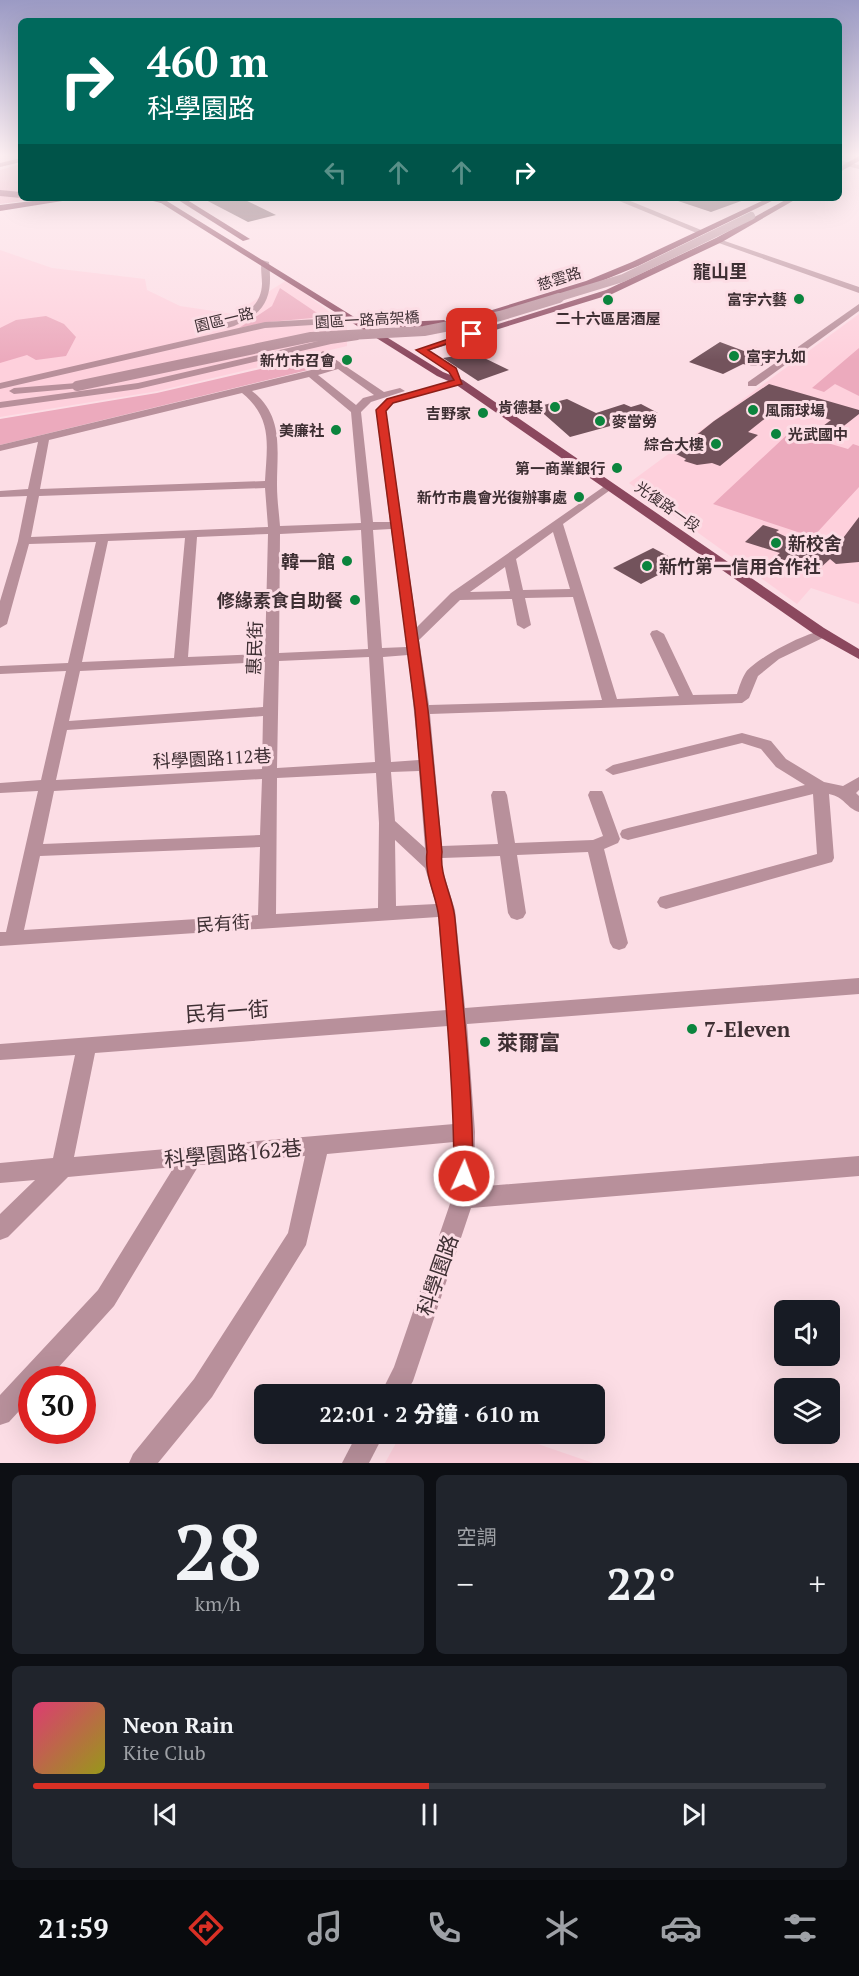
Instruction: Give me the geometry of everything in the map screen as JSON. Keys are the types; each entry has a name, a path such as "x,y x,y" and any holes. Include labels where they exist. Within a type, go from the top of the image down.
{"main road":[{"path":"204,223 266,257 355,320"},
{"path":"220,223 257,246"},
{"name":"慈雲路","path":"370,323 428,326 470,318 589,283 722,223"},
{"name":"慈雲路","path":"421,350 609,292 750,223"},
{"path":"266,257 276,258"},
{"name":"光復路一段","path":"354,307 379,335 440,374 459,382 824,634 859,655"},
{"name":"光復路一段","path":"370,323 453,370 459,382"}],"street":[{"path":"680,223 702,232"},
{"name":"園區一路高架橋","path":"77,386 148,373 311,337 424,331 500,316 623,278 736,223"},
{"path":"719,240 859,290"},
{"path":"163,350 242,320 260,307 268,290 266,257"},
{"path":"639,262 660,267"},
{"path":"752,384 859,307"},
{"name":"園區一路","path":"0,386 265,325 355,320 370,323"},
{"path":"294,350 370,323"},
{"path":"0,405 138,386 331,341 379,335"},
{"path":"323,354 381,395"},
{"path":"0,448 340,366"},
{"path":"311,374 356,411 367,526 387,823 387,913"},
{"path":"356,411 367,400 381,395 437,382 459,382"},
{"name":"科學園路","path":"398,1384 404,1372 463,1198 465,1131 446,909 434,859 422,710 381,410 390,401 459,382"},
{"path":"0,392 77,386"},
{"path":"0,399 77,386"},
{"name":"惠民街","path":"243,389 259,400 268,414 275,450 271,484 274,530 267,920"},
{"path":"0,624 24,541 44,438"},
{"path":"0,494 271,484"},
{"path":"0,670 376,653 413,645 456,596 609,486"},
{"path":"557,523 611,704"},
{"path":"24,541 396,525"},
{"path":"181,662 192,534"},
{"path":"7,938 33,850 103,537"},
{"path":"509,558 524,625"},
{"path":"456,596 578,593"},
{"path":"657,634 688,700"},
{"path":"422,710 742,698 752,674 774,656 824,634"},
{"path":"61,726 269,711"},
{"path":"613,770 742,738 766,745 781,763 820,787"},
{"name":"科學園路112巷","path":"0,788 426,765"},
{"path":"666,902 826,858 820,787"},
{"path":"628,834 820,787 853,787 859,806"},
{"path":"499,795 517,913"},
{"path":"387,823 434,859 507,849 595,846 612,839 596,795"},
{"path":"33,850 268,841"},
{"path":"595,846 619,943"},
{"name":"民有街","path":"7,938 446,909"},
{"name":"民有一街","path":"0,1052 859,986"},
{"path":"0,1229 61,1169 87,1046"},
{"name":"科學園路162巷","path":"0,1173 465,1131"},
{"path":"142,1463 203,1388 298,1237 318,1145"},
{"path":"0,1413 106,1298 192,1156"},
{"path":"463,1198 859,1166"},
{"path":"355,1463 365,1444"}],"shaded area":[{"path":"0,250 52,268 145,279 147,290 180,306 233,314 287,280 347,325 347,346 158,391 0,417"},
{"path":"280,288 323,317 269,322 239,328 272,306"},
{"name":"光武國中","path":"859,314 859,604 811,588 797,604 629,483"},
{"path":"46,316 64,324 76,337 66,356 36,360 27,355 0,363 0,328 16,320"},
{"path":"859,348 859,396 835,384 824,392 812,388"},
{"path":"317,356 320,359 303,364 308,370 0,445 0,419 157,393"},
{"path":"790,432 848,449 853,444 859,446 859,487 813,537 713,504"},
{"path":"395,1444 538,1444 593,1463 385,1463"}],"building":[{"name":"富宇九如","path":"720,342 744,351 753,347 768,351 765,363 762,366 743,364 723,374 689,362"},
{"path":"474,353 509,370 478,381 443,358"},
{"path":"769,384 859,410 859,414 822,443 807,438 831,420 782,405 748,432 758,435 720,466 712,463 697,465 684,461 686,459 674,453 714,421"},
{"path":"567,399 596,413 624,404 631,407 641,404 658,413 570,437 536,407"},
{"name":"新校舍","path":"859,517 859,562 836,564 830,559 817,571 775,557 780,553 745,542 763,525 779,530 776,532 816,551 831,554"},
{"name":"新竹第一信用合作社","path":"653,548 681,563 641,584 613,568"}],"place":[{"name":"富宇六藝","path":"799,299"},
{"name":"二十六區居酒屋","path":"608,300"},
{"name":"富宇九如","path":"734,356"},
{"name":"新竹市召會","path":"347,360"},
{"name":"肯德基","path":"555,407"},
{"name":"風雨球場","path":"753,410"},
{"name":"吉野家","path":"483,413"},
{"name":"麥當勞","path":"600,421"},
{"name":"美廉社","path":"336,430"},
{"name":"光武國中","path":"776,434"},
{"name":"綜合大樓","path":"716,444"},
{"name":"第一商業銀行","path":"617,468"},
{"name":"新竹市農會光復辦事處","path":"579,497"},
{"name":"新校舍","path":"776,543"},
{"name":"韓一館","path":"347,561"},
{"name":"新竹第一信用合作社","path":"647,566"},
{"name":"修緣素食自助餐","path":"355,600"},
{"name":"7-Eleven","path":"692,1029"},
{"name":"萊爾富","path":"485,1042"}],"district":[{"name":"龍山里","path":"720,271"}],"route":[{"path":"464,1176 464,1109 446,909 433,865 434,852 422,710 381,410 390,401 459,382 453,370 421,350 472,334"}]}
